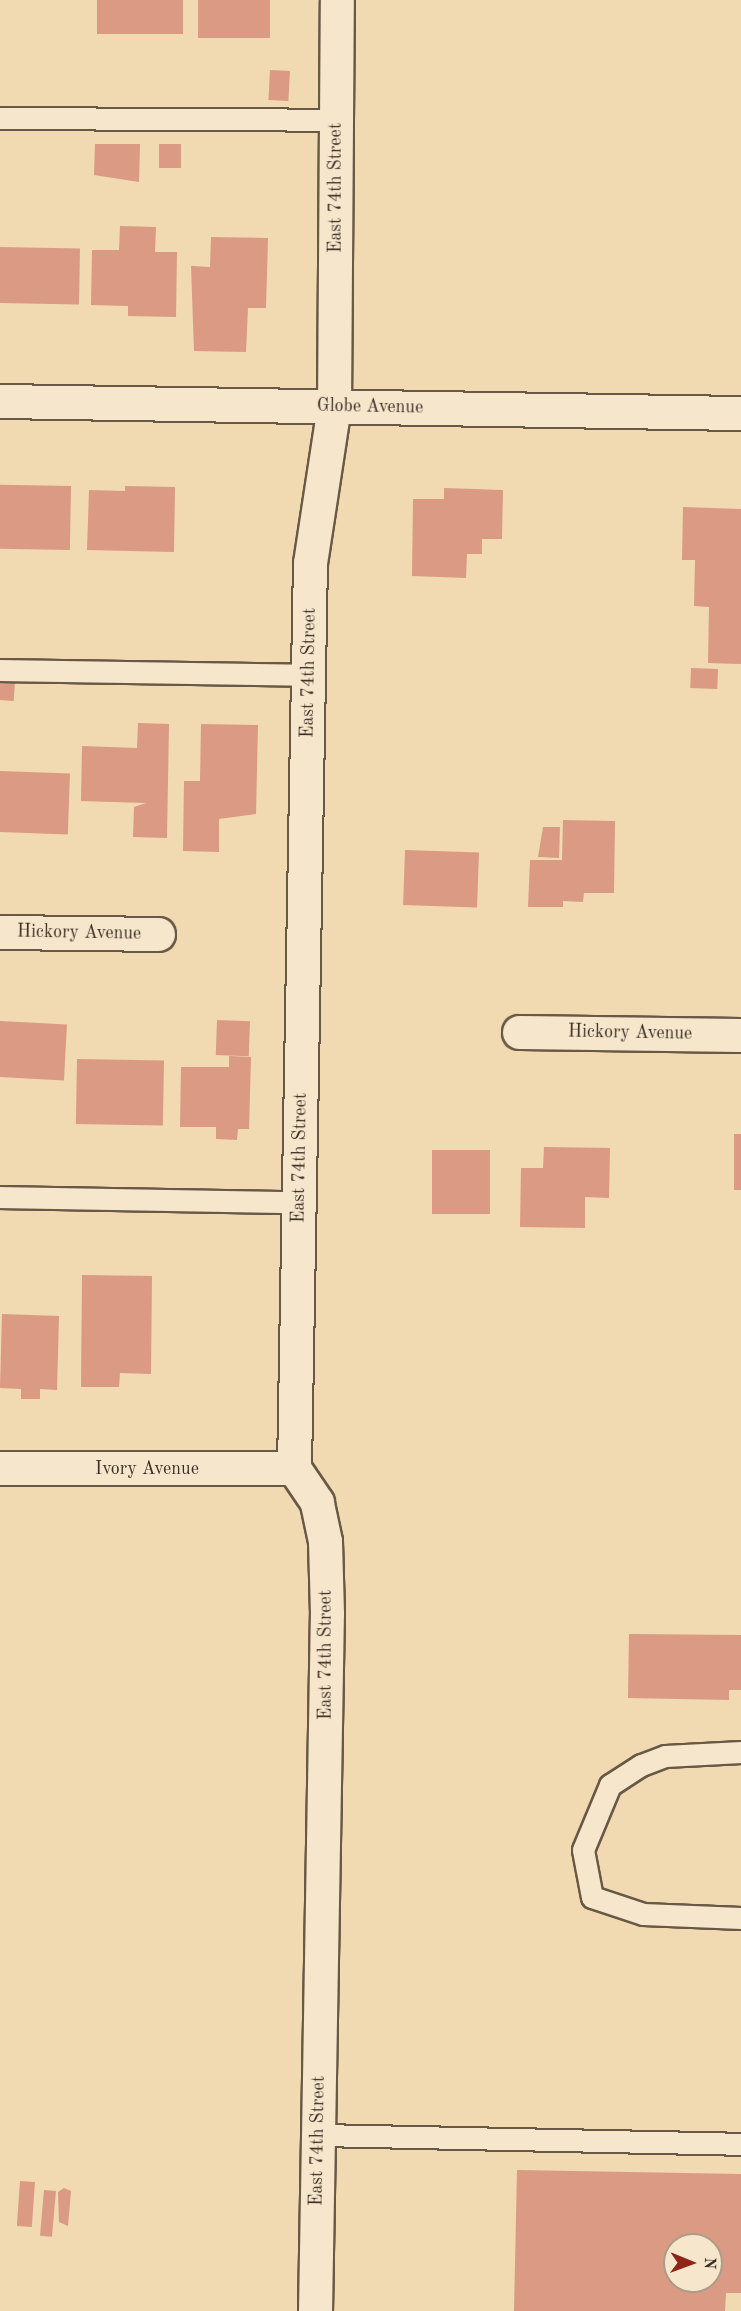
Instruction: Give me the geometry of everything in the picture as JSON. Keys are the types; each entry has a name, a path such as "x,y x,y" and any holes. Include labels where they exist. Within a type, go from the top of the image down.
{"street":[{"name":"East 74th Street","path":"315,2311 325,1541 317,1502 294,1468 309,675 316,508 334,407 337,0"},
{"name":"Globe Avenue","path":"0,401 741,413"},
{"name":"Hickory Avenue","path":"0,932 159,934"},
{"name":"Hickory Avenue","path":"519,1032 741,1035"},
{"name":"Ivory Avenue","path":"0,1468 294,1468"}],"lane":[{"path":"0,118 336,120"},
{"path":"0,670 309,675"},
{"path":"0,1197 299,1202"},
{"path":"741,1752 665,1756 641,1765 610,1785 583,1850 592,1897 644,1914 741,1918"},
{"path":"319,2135 741,2144"}],"building":[{"path":"97,0 183,0 183,34 97,34"},
{"path":"198,0 270,0 270,38 198,38"},
{"path":"270,70 290,71 288,101 268,100"},
{"path":"95,144 140,144 139,182 94,175"},
{"path":"159,144 181,144 181,168 159,168"},
{"path":"120,226 156,227 155,252 177,252 176,317 128,316 128,306 91,305 92,250 119,250"},
{"path":"211,237 268,238 266,308 248,308 246,352 194,351 191,266 210,267"},
{"path":"0,247 80,248 79,304 0,303"},
{"path":"0,485 71,486 70,550 0,549"},
{"path":"125,486 175,487 174,552 87,550 89,490 125,491"},
{"path":"444,488 503,490 502,539 482,539 482,554 467,554 466,578 412,576 413,499 444,499"},
{"path":"683,507 741,509 741,664 708,663 709,607 694,606 695,560 682,560"},
{"path":"691,668 718,669 717,689 690,688"},
{"path":"0,681 15,682 14,701 0,700"},
{"path":"138,723 169,724 167,838 133,837 134,807 146,803 81,801 82,746 137,748"},
{"path":"201,724 258,725 256,814 219,819 219,852 183,851 184,781 200,781"},
{"path":"0,771 70,773 68,834 0,832"},
{"path":"563,820 615,821 614,893 584,893 583,902 563,901 563,907 528,907 530,860 562,860"},
{"path":"543,827 560,827 559,858 538,857"},
{"path":"405,850 479,853 477,908 403,905"},
{"path":"217,1020 250,1021 249,1056 216,1055"},
{"path":"0,1021 67,1025 64,1080 0,1077"},
{"path":"229,1056 251,1057 249,1129 238,1129 237,1140 216,1139 216,1127 180,1127 181,1067 229,1067"},
{"path":"77,1059 164,1061 163,1126 76,1124"},
{"path":"734,1134 741,1134 741,1190 734,1190"},
{"path":"544,1147 610,1148 609,1198 585,1197 585,1228 520,1227 521,1168 543,1168"},
{"path":"432,1150 490,1150 490,1214 432,1214"},
{"path":"82,1275 152,1276 151,1374 120,1373 119,1387 81,1387"},
{"path":"2,1314 59,1316 57,1390 40,1389 40,1399 21,1399 21,1389 0,1388"},
{"path":"629,1634 741,1635 741,1690 729,1690 729,1700 628,1698"},
{"path":"517,2170 741,2174 741,2293 726,2293 725,2311 514,2311"},
{"path":"20,2181 35,2182 32,2227 17,2226"},
{"path":"64,2188 71,2191 68,2226 59,2222 58,2192"},
{"path":"44,2190 56,2191 52,2237 40,2236"}]}
